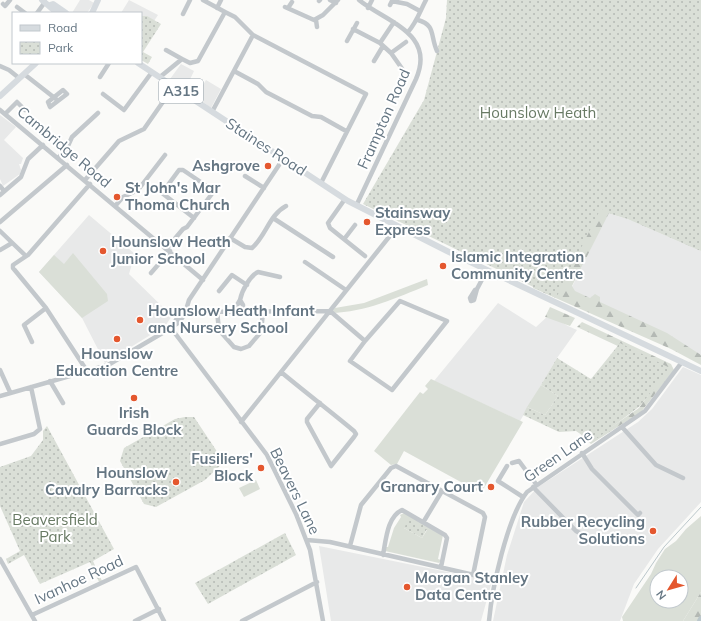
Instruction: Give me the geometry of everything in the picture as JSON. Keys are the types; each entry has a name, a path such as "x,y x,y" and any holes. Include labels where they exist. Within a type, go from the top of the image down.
{"main road":[{"path":"92,12 97,2"},
{"path":"47,3 56,12"},
{"path":"47,3 60,12"},
{"path":"47,3 64,12"},
{"path":"0,95 35,64"},
{"name":"Staines Road","path":"140,64 345,199 357,204 397,227"},
{"name":"A315","path":"397,227 701,371"}],"street":[{"path":"2,4 6,6 10,0"},
{"path":"183,14 190,0"},
{"path":"203,0 235,17 253,35 368,94 346,130 321,183"},
{"path":"217,8 222,0"},
{"path":"330,0 337,2"},
{"name":"Frampton Road","path":"357,204 420,68 419,49 408,32 394,22 368,8 359,0"},
{"path":"368,8 372,0"},
{"path":"408,32 418,20 420,10 426,0"},
{"path":"390,5 392,1 407,4 420,10"},
{"path":"292,2 287,8 311,20 316,20 337,2"},
{"path":"38,12 47,3"},
{"path":"17,7 24,12"},
{"path":"166,50 190,63 198,61 225,12"},
{"path":"316,20 317,27"},
{"path":"418,20 427,23 431,28 437,51"},
{"path":"374,61 394,22"},
{"path":"347,41 357,23"},
{"path":"354,29 381,45 391,53 400,69"},
{"path":"212,112 253,35"},
{"path":"391,53 406,42"},
{"path":"160,77 182,59"},
{"path":"100,77 108,64"},
{"path":"0,66 22,76 59,101"},
{"path":"234,71 312,116 321,117 346,130"},
{"path":"103,94 124,110 152,72"},
{"path":"85,180 119,141 144,129 174,86"},
{"path":"64,90 67,94 50,107 48,102 54,97 64,90"},
{"path":"5,114 17,102 25,110"},
{"name":"Cambridge Road","path":"0,110 169,249 203,280"},
{"path":"58,158 67,148 72,137 98,113"},
{"path":"0,195 21,177 28,159 43,145"},
{"path":"116,205 123,197 138,190 165,155"},
{"path":"186,311 189,300 283,159"},
{"path":"0,222 67,165"},
{"path":"151,273 194,218 214,191 183,170 179,170 162,193 194,218"},
{"path":"245,176 264,188"},
{"path":"87,371 46,308 13,268 14,265 26,256 90,184"},
{"path":"0,186 4,191"},
{"path":"345,199 328,223 330,228 345,238 366,256"},
{"path":"230,238 245,247 252,248 280,209 286,206"},
{"path":"273,218 333,257"},
{"path":"345,238 355,225"},
{"path":"241,422 397,227"},
{"path":"0,231 26,256"},
{"path":"0,250 12,243"},
{"path":"305,262 346,290"},
{"path":"477,289 487,270"},
{"path":"233,312 240,300 241,294 254,274 258,272 280,276"},
{"path":"220,291 232,275 247,285"},
{"path":"240,300 243,305 243,312"},
{"path":"400,301 447,321 392,390 350,361 365,341 400,301"},
{"path":"32,342 24,325 46,308"},
{"path":"0,396 108,365 172,327 180,312 186,311 330,311 365,341"},
{"path":"217,311 219,330 234,347 241,349 249,346 261,332 263,312"},
{"name":"Beavers Lane","path":"172,327 269,458 307,540 317,582 323,621"},
{"name":"Green Lane","path":"489,621 502,556 515,514 523,496 534,486 650,407 682,362"},
{"path":"0,370 10,392"},
{"path":"281,372 320,403 354,431 356,434 331,466 307,422 307,419 320,403"},
{"path":"50,381 63,403"},
{"path":"0,444 39,431 40,426 31,387"},
{"path":"622,427 656,465 683,478"},
{"path":"582,453 592,470 638,515 640,513"},
{"path":"512,463 519,461 534,486 576,531 591,539"},
{"path":"350,546 361,505 393,466 483,513 485,517 474,575"},
{"path":"506,466 498,481 523,496"},
{"path":"424,521 442,491"},
{"path":"383,555 389,525 400,511 405,511 424,521 445,535 447,538 441,567"},
{"path":"307,540 350,546 383,555 487,578"},
{"path":"0,559 35,621"},
{"name":"Ivanhoe Road","path":"32,615 136,567 159,609"},
{"path":"242,621 317,582"},
{"path":"135,621 159,609 164,621"}],"shaded area":[{"path":"80,0 89,0 94,3 88,12 73,12"},
{"path":"129,0 158,15 154,21 142,16 142,12 122,12"},
{"path":"181,64 194,71 185,90 170,79"},
{"path":"206,80 221,89 211,108 196,97"},
{"path":"0,115 16,127 4,140 23,158 21,164 19,164 21,170 20,174 3,186 0,179"},
{"path":"608,213 628,219 701,251 701,356 570,291"},
{"path":"89,215 135,254 129,274 172,316 165,326 105,363 82,318 39,272"},
{"path":"498,303 536,327 549,315 577,330 557,358 520,421 434,381"},
{"path":"683,367 701,375 701,502 658,549 634,584 620,621 493,621 507,555 524,502 538,487 638,422 652,409"},
{"name":"Morgan Stanley Data Centre","path":"319,546 492,581 481,621 331,621"}],"green space":[{"name":"Hounslow Heath","path":"447,0 701,0 701,251 628,219 608,213 601,208 556,298 363,204 424,100 446,18"},
{"path":"142,16 147,16 161,24 143,52 152,57 148,64 142,61"},
{"path":"527,148 701,251 628,219 609,213 572,286 575,291 590,298 595,294 600,297 600,302 667,333 701,355 701,365 671,349 533,288"},
{"path":"73,253 107,294 108,301 82,318 39,272 54,255 64,264"},
{"path":"427,279 428,285 392,299 356,310 331,313 335,308 364,303"},
{"path":"550,307 575,318 570,326 545,317"},
{"path":"582,322 671,364 674,370 641,412 591,444 581,436 582,430 594,439 639,408 667,369 577,327"},
{"path":"620,343 670,368 640,406 592,442 576,431 559,432 523,415 527,407 545,415 558,396 541,385 557,358 591,379"},
{"path":"431,379 523,422 481,493 404,451 397,464 391,465 374,451 420,392 423,394 428,389 425,386"},
{"path":"541,385 558,396 545,415 527,407"},
{"path":"194,417 216,450 222,464 205,480 156,507 144,504 120,461 124,448 175,419"},
{"name":"Beaversfield Park","path":"47,426 114,549 93,561 102,581 99,582 90,562 40,584 24,555 8,564 6,559 20,551 0,506 0,467 31,456 43,440 43,431"},
{"path":"256,480 260,489 244,497 239,488"},
{"path":"404,513 422,523 422,526 404,528 422,538 427,530 422,527 425,524 443,535 438,559 441,560 439,563 385,551 385,547 388,547 394,528 401,517 400,515"},
{"path":"701,516 701,592 683,621 623,621 622,617 649,577 649,609 689,609 689,569 653,569 665,549 676,541 686,529"},
{"path":"409,519 421,526 422,523 425,524 423,527 427,529 422,538 404,528"},
{"path":"285,533 296,555 208,604 195,583"},
{"path":"701,592 701,621 683,621"}],"waterway":[{"path":"636,588 664,547 701,507"}],"place":[{"name":"Ashgrove","path":"268,166"},
{"name":"St John's Mar Thoma Church","path":"117,197"},
{"name":"Stainsway Express","path":"367,222"},
{"name":"Hounslow Heath Junior School","path":"103,251"},
{"name":"Islamic Integration Community Centre","path":"443,266"},
{"name":"Hounslow Heath Infant and Nursery School","path":"140,320"},
{"name":"Hounslow Education Centre","path":"117,339"},
{"name":"Irish Guards Block","path":"134,398"},
{"name":"Fusiliers' Block","path":"261,468"},
{"name":"Hounslow Cavalry Barracks","path":"176,482"},
{"name":"Granary Court","path":"491,487"},
{"name":"Rubber Recycling Solutions","path":"653,531"},
{"name":"Morgan Stanley Data Centre","path":"407,587"}]}
